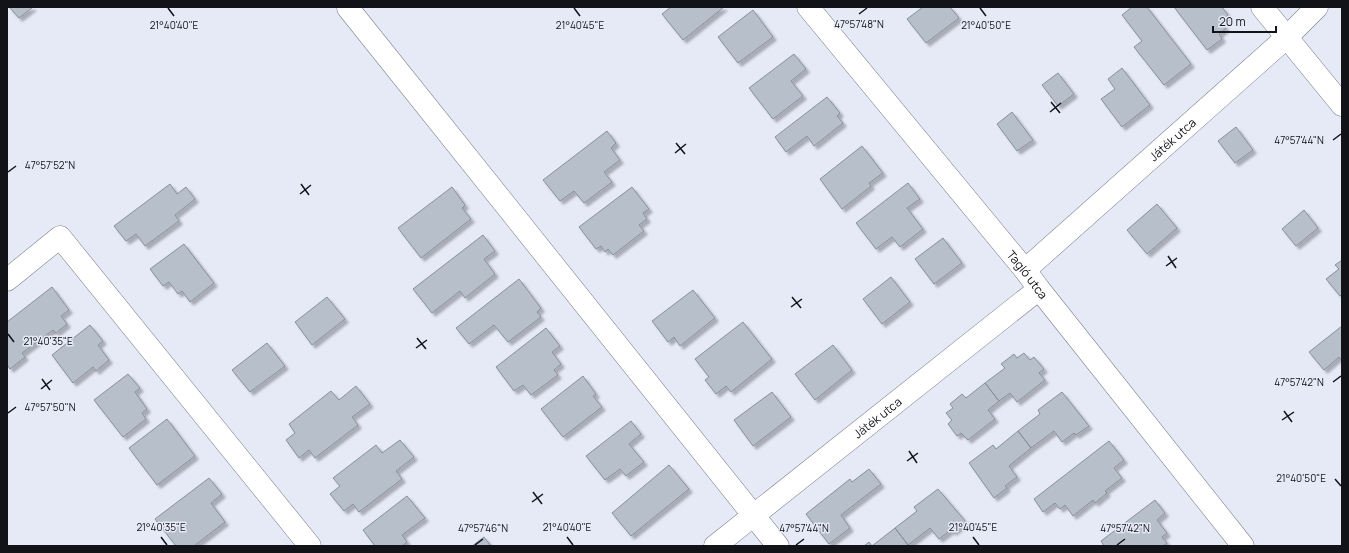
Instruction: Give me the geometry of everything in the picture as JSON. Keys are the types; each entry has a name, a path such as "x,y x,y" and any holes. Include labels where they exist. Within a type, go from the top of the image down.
{"street":[{"name":"Tagló utca","path":"808,7 1025,270 1243,546"},
{"path":"1262,7 1342,105"},
{"name":"Játék utca","path":"1025,270 1286,38 1317,7"},
{"path":"348,8 778,546"},
{"path":"7,280 60,237 310,546"},
{"name":"Játék utca","path":"715,546 1039,289"}],"building":[{"path":"9,7 33,7 19,18"},
{"path":"671,7 724,7 683,40 662,14"},
{"path":"923,7 950,7 959,18 926,43 907,19"},
{"path":"1132,7 1147,7 1191,64 1164,85 1134,47 1142,41 1122,15"},
{"path":"1174,7 1222,7 1228,15 1221,22 1226,28 1219,34 1222,39 1207,50"},
{"path":"753,10 773,37 738,63 718,37"},
{"path":"794,54 806,69 791,81 803,96 773,119 749,88"},
{"path":"1122,68 1150,105 1122,127 1101,99 1115,89 1108,79"},
{"path":"1058,73 1074,94 1058,106 1042,85"},
{"path":"827,97 840,113 837,116 843,123 814,146 807,136 786,152 775,137"},
{"path":"1012,112 1033,140 1017,151 997,124"},
{"path":"1236,127 1253,150 1235,163 1218,141"},
{"path":"607,131 616,143 611,148 620,160 604,172 612,182 584,203 574,191 560,201 543,180"},
{"path":"862,146 883,173 869,183 871,186 842,209 820,179"},
{"path":"908,183 920,199 907,208 923,229 900,247 892,237 876,249 856,223"},
{"path":"170,184 177,194 186,187 195,199 175,215 179,221 145,246 136,234 126,241 114,226"},
{"path":"452,187 465,205 462,208 471,219 421,258 398,228"},
{"path":"632,187 649,209 643,213 647,219 639,225 644,231 613,255 608,249 605,252 601,246 596,249 579,227"},
{"path":"1157,204 1177,228 1147,254 1127,230"},
{"path":"1304,210 1318,228 1296,246 1282,229"},
{"path":"483,235 495,251 484,259 495,274 465,298 460,291 432,313 413,289"},
{"path":"943,238 962,263 934,284 915,259"},
{"path":"184,244 214,283 190,302 182,291 178,294 169,282 163,286 150,269"},
{"path":"1342,260 1342,294 1340,296 1326,279 1339,269 1335,265"},
{"path":"891,277 910,302 882,324 863,299"},
{"path":"519,279 541,308 537,312 541,317 508,342 494,325 469,344 456,328"},
{"path":"52,287 69,310 61,316 67,324 56,333 53,330 22,353 25,357 10,369 7,365 7,322"},
{"path":"693,290 715,318 680,346 674,337 668,342 652,321"},
{"path":"327,297 345,319 312,345 295,322"},
{"path":"743,322 772,359 731,392 726,386 716,394 705,380 709,377 695,359"},
{"path":"90,325 103,341 98,345 109,360 96,371 93,367 73,383 52,355"},
{"path":"1342,326 1342,361 1339,357 1324,370 1309,352"},
{"path":"546,328 560,346 552,352 561,364 554,370 558,375 531,395 523,385 514,391 496,367"},
{"path":"267,343 285,366 250,392 232,370"},
{"path":"833,345 852,370 815,400 795,374"},
{"path":"1024,353 1030,360 1034,357 1044,369 1039,373 1045,380 1017,402 1010,393 999,401 985,383 1005,368 1001,364 1014,354 1017,358"},
{"path":"128,374 140,388 135,392 147,409 142,413 146,419 123,437 94,400"},
{"path":"583,376 596,394 593,396 602,407 563,437 541,409"},
{"path":"985,383 999,401 988,410 995,419 968,440 961,433 957,436 948,424 952,420 946,413 953,408 950,404 962,394 966,398"},
{"path":"356,386 370,404 352,417 358,425 315,458 309,450 299,458 286,440 295,433 289,424 331,391 339,400"},
{"path":"772,392 791,417 753,446 734,420"},
{"path":"1062,392 1089,426 1076,435 1074,433 1062,442 1054,431 1031,448 1018,431 1040,414 1038,410"},
{"path":"167,419 195,456 157,485 129,448"},
{"path":"631,421 641,434 629,444 644,462 626,476 620,469 605,480 586,456"},
{"path":"1018,431 1031,448 1009,466 1017,477 1005,486 1007,488 994,498 969,463 993,445 996,449"},
{"path":"400,440 414,457 396,471 402,479 359,512 353,504 344,511 330,494 340,486 333,478 376,445 382,453"},
{"path":"1109,441 1124,460 1114,468 1122,478 1105,491 1107,493 1095,503 1093,500 1073,516 1065,505 1060,509 1055,503 1043,512 1034,499"},
{"path":"669,465 689,489 631,536 612,513"},
{"path":"869,469 881,484 841,515 850,528 829,544 806,514 850,479 852,482"},
{"path":"209,478 222,494 211,503 225,522 194,546 176,546 155,519"},
{"path":"938,489 966,522 953,532 951,530 939,539 930,528 908,545 895,528 917,511 914,507"},
{"path":"407,496 425,518 402,535 407,542 402,546 375,546 363,530"},
{"path":"1155,500 1165,513 1157,520 1167,533 1162,537 1167,543 1163,546 1104,546 1101,541"},
{"path":"895,528 908,545 907,546 872,546"},
{"path":"484,537 491,546 472,546"},
{"path":"869,542 872,546 864,546"}]}
